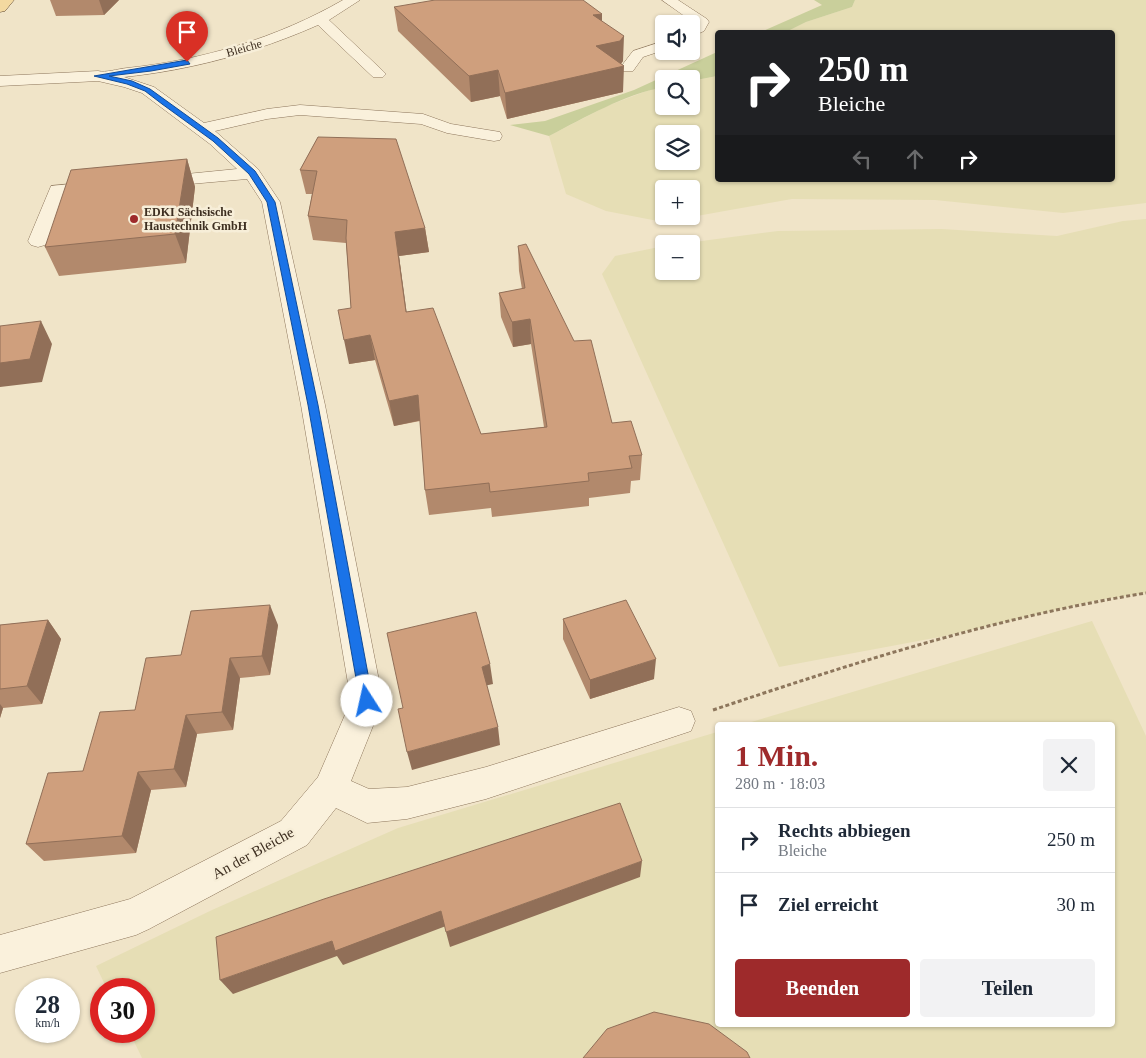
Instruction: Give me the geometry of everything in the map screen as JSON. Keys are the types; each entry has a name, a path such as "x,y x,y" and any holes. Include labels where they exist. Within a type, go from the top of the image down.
{"main road":[{"path":"0,8 7,0"}],"street":[{"path":"669,0 692,15"},
{"path":"325,2 348,3"},
{"name":"Bleiche","path":"98,76 151,70 206,59 272,40 320,19 348,3"},
{"path":"320,19 378,74"},
{"path":"628,68 638,54 655,48"},
{"name":"An der Bleiche","path":"0,81 98,76 129,83 148,90 201,129 252,173 271,202 313,405 367,701 331,788 294,833 136,916 0,954"},
{"path":"201,129 266,114 300,110 423,119 447,128 494,136"},
{"path":"136,183 252,173"},
{"path":"38,241 58,190 116,185"},
{"path":"331,788 368,806 407,803 486,783 679,721"}],"path":[{"path":"679,721 945,636 1098,600 1146,593"}],"shaded area":[{"path":"855,0 1146,0 1146,203 1063,213 935,200 792,199 700,215 700,180 655,180 655,220 606,211 566,194 549,136 607,106 655,88 655,115 700,115 700,79 715,76 715,182 1115,182 1115,30 790,30 806,22 852,7"},
{"path":"1146,219 1146,593 1098,600 945,636 779,667 602,274 615,256 655,248 655,280 700,280 700,241 778,231 942,229 1057,236 1123,221"},
{"path":"1092,621 1146,736 1146,1058 142,1058 135,1043 155,1043 155,978 102,978 96,966 212,910 398,828 715,733 715,1027 1115,1027 1115,722 751,722"}],"green space":[{"path":"814,0 855,0 852,7 806,22 790,30 766,30 822,5"},
{"path":"715,53 715,76 700,79 700,70 678,70"},
{"path":"655,80 655,89 619,101 549,136 510,125 545,121 634,90"}],"building":[{"path":"435,0 583,0 602,14 593,15 624,36 620,41 596,46 624,66 505,93 498,70 469,76 394,7"},
{"path":"318,137 396,139 425,228 395,232 406,312 433,308 481,434 547,427 530,319 512,322 499,293 525,288 518,246 526,244 574,341 591,340 612,423 631,421 642,455 629,456 632,468 588,473 589,481 490,492 489,483 425,490 418,395 389,401 370,335 344,340 338,310 351,308 346,238 347,220 308,216 317,171 300,170"},
{"path":"187,159 175,234 45,247 71,170"},
{"path":"41,321 30,359 0,363 0,326"},
{"path":"626,600 656,659 590,680 563,619"},
{"path":"270,605 262,656 230,658 222,712 186,715 174,769 138,772 122,836 26,844 48,773 83,771 100,712 135,710 146,658 181,655 191,611"},
{"path":"476,612 490,664 482,667 498,727 407,752 398,709 403,708 387,633"},
{"path":"48,620 27,686 0,689 0,625"},
{"path":"620,803 642,861 446,932 441,911 335,951 332,941 220,980 216,937 324,899"},
{"path":"654,1012 709,1024 747,1052 750,1058 583,1058 607,1029"}],"place":[{"name":"EDKI Sächsische Haustechnik GmbH","path":"134,219"}],"route":[{"path":"187,62 151,70 98,76 129,83 148,90 165,102 216,140 252,173 271,202 313,405 367,701"}]}
